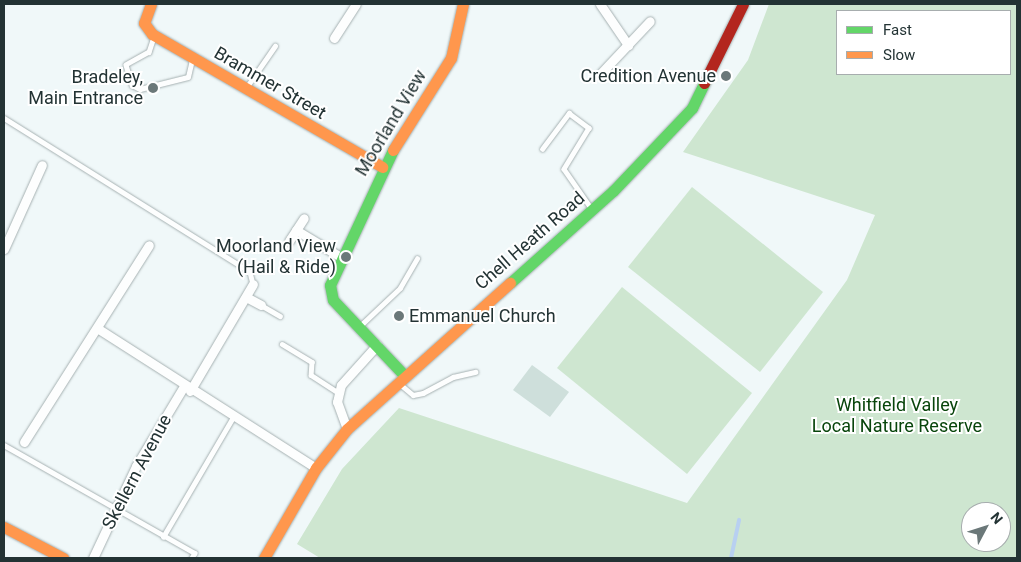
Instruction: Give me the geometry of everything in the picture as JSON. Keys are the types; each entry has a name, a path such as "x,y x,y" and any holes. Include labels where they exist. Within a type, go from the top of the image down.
{"street":[{"name":"Brammer Street","path":"152,4 144,24 154,36 382,167"},
{"path":"334,38 356,4"},
{"name":"Moorland View","path":"401,378 377,345 333,300 330,285 339,256 382,167 451,58 463,4"},
{"path":"600,4 628,45"},
{"name":"Chell Heath Road","path":"264,558 316,468 347,429 401,378 592,209 692,108 743,4"},
{"path":"601,73 650,21"},
{"path":"4,249 42,165"},
{"path":"289,241 304,218"},
{"path":"296,230 339,256"},
{"path":"24,442 150,245"},
{"name":"Skellern Avenue","path":"93,558 115,510 187,388 246,298 253,284"},
{"path":"246,298 261,305"},
{"path":"97,328 187,388 316,468"},
{"path":"347,429 337,402 339,393 377,345"},
{"path":"4,527 63,558"}],"lane":[{"path":"154,36 149,52 126,65 132,85 140,88 188,77 193,58"},
{"path":"246,89 275,46"},
{"path":"542,149 569,112 589,128 564,169 592,209"},
{"path":"4,118 250,272 253,284"},
{"path":"359,326 400,288 417,259"},
{"path":"261,305 280,316"},
{"path":"282,344 312,362 312,375 339,393"},
{"path":"401,378 413,394 475,372"},
{"path":"163,537 233,417"},
{"path":"4,445 115,510 195,553 192,558"}],"green space":[{"name":"Whitfield Valley Local Nature Reserve","path":"769,4 1017,4 1017,558 320,558 297,544 342,469 399,408 687,503 847,280 875,215 683,152 748,60"},
{"path":"692,187 823,292 760,372 628,267"},
{"path":"622,287 752,393 687,474 557,368"}],"building":[{"path":"532,365 569,392 550,417 513,390"}],"waterway":[{"path":"731,558 739,520"}],"traffic: fast":[{"path":"510,283 613,191 692,108 704,83"},
{"path":"393,150 330,285 333,300 404,375"}],"traffic: slow":[{"path":"151,4 144,23 152,34 382,167"},
{"path":"393,150 451,58 463,4"},
{"path":"264,558 316,468 347,429 510,283"},
{"path":"4,527 63,558"}],"traffic: jam":[{"path":"704,83 743,4"}],"place":[{"name":"Credition Avenue","path":"726,76"},
{"name":"Bradeley, Main Entrance","path":"153,88"},
{"name":"Moorland View (Hail & Ride)","path":"346,257"},
{"name":"Emmanuel Church","path":"399,316"}]}
